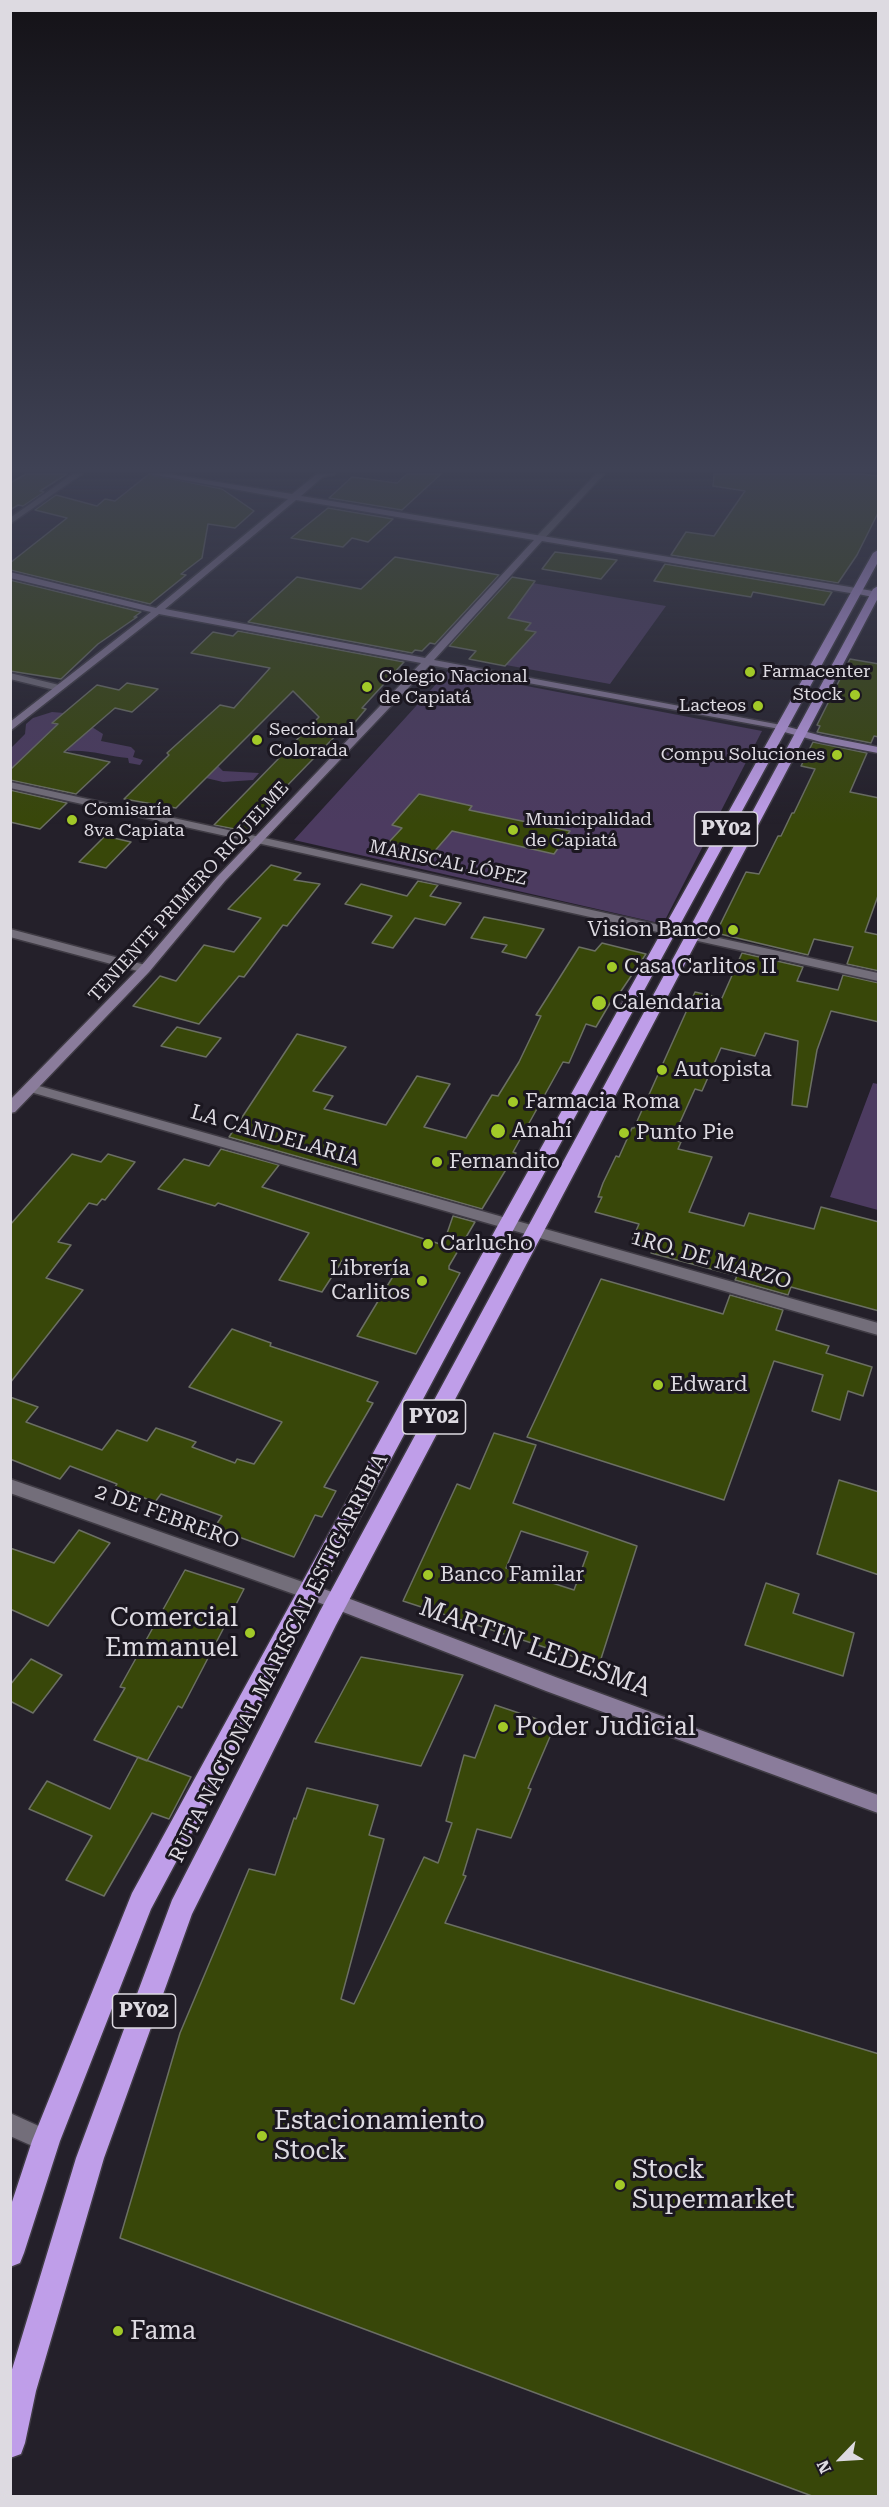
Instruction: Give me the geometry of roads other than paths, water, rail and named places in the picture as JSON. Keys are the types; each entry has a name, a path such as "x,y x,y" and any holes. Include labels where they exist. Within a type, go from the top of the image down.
{"highway":[{"name":"RUTA NACIONAL MARISCAL ESTIGARRIBIA","path":"10,2253 46,2140 141,1902 507,1225 856,591"},
{"name":"RUTA NACIONAL MARISCAL ESTIGARRIBIA","path":"10,2442 21,2391 90,2158 181,1909 336,1602 878,593"}],"main road":[{"path":"856,591 878,593"},
{"path":"781,728 879,744"},
{"path":"803,732 821,739 879,750"}],"street":[{"path":"78,591 159,611 781,728"},
{"path":"10,728 183,591"},
{"name":"TENIENTE PRIMERO RIQUELME","path":"10,1109 145,969 221,879 492,591"},
{"path":"10,676 59,688"},
{"name":"MARISCAL LÓPEZ","path":"10,785 879,977"},
{"path":"10,933 145,969"},
{"name":"LA CANDELARIA","path":"32,1088 533,1232"},
{"name":"1RO. DE MARZO","path":"533,1232 879,1329"},
{"name":"2 DE FEBRERO","path":"10,1486 308,1591"},
{"name":"MARTIN LEDESMA","path":"308,1591 879,1804"},
{"path":"10,2124 46,2140"}],"place":[{"name":"Farmacenter","path":"750,672"},
{"name":"Colegio Nacional de Capiatá","path":"367,687"},
{"name":"Stock","path":"855,695"},
{"name":"Lacteos","path":"758,706"},
{"name":"Seccional Colorada","path":"257,740"},
{"name":"Compu Soluciones","path":"837,755"},
{"name":"Comisaría 8va Capiata","path":"72,820"},
{"name":"Municipalidad de Capiatá","path":"513,830"},
{"name":"Vision Banco","path":"733,930"},
{"name":"Casa Carlitos II","path":"612,967"},
{"name":"Calendaria","path":"599,1003"},
{"name":"Autopista","path":"662,1070"},
{"name":"Farmacia Roma","path":"513,1102"},
{"name":"Anahí","path":"498,1131"},
{"name":"Punto Pie","path":"624,1133"},
{"name":"Fernandito","path":"437,1162"},
{"name":"Carlucho","path":"428,1244"},
{"name":"Librería Carlitos","path":"422,1281"},
{"name":"Edward","path":"658,1385"},
{"name":"Banco Familar","path":"428,1575"},
{"name":"Comercial Emmanuel","path":"250,1633"},
{"name":"Poder Judicial","path":"503,1727"},
{"name":"Estacionamiento Stock","path":"262,2136"},
{"name":"Stock Supermarket","path":"620,2185"},
{"name":"Fama","path":"118,2331"}]}
